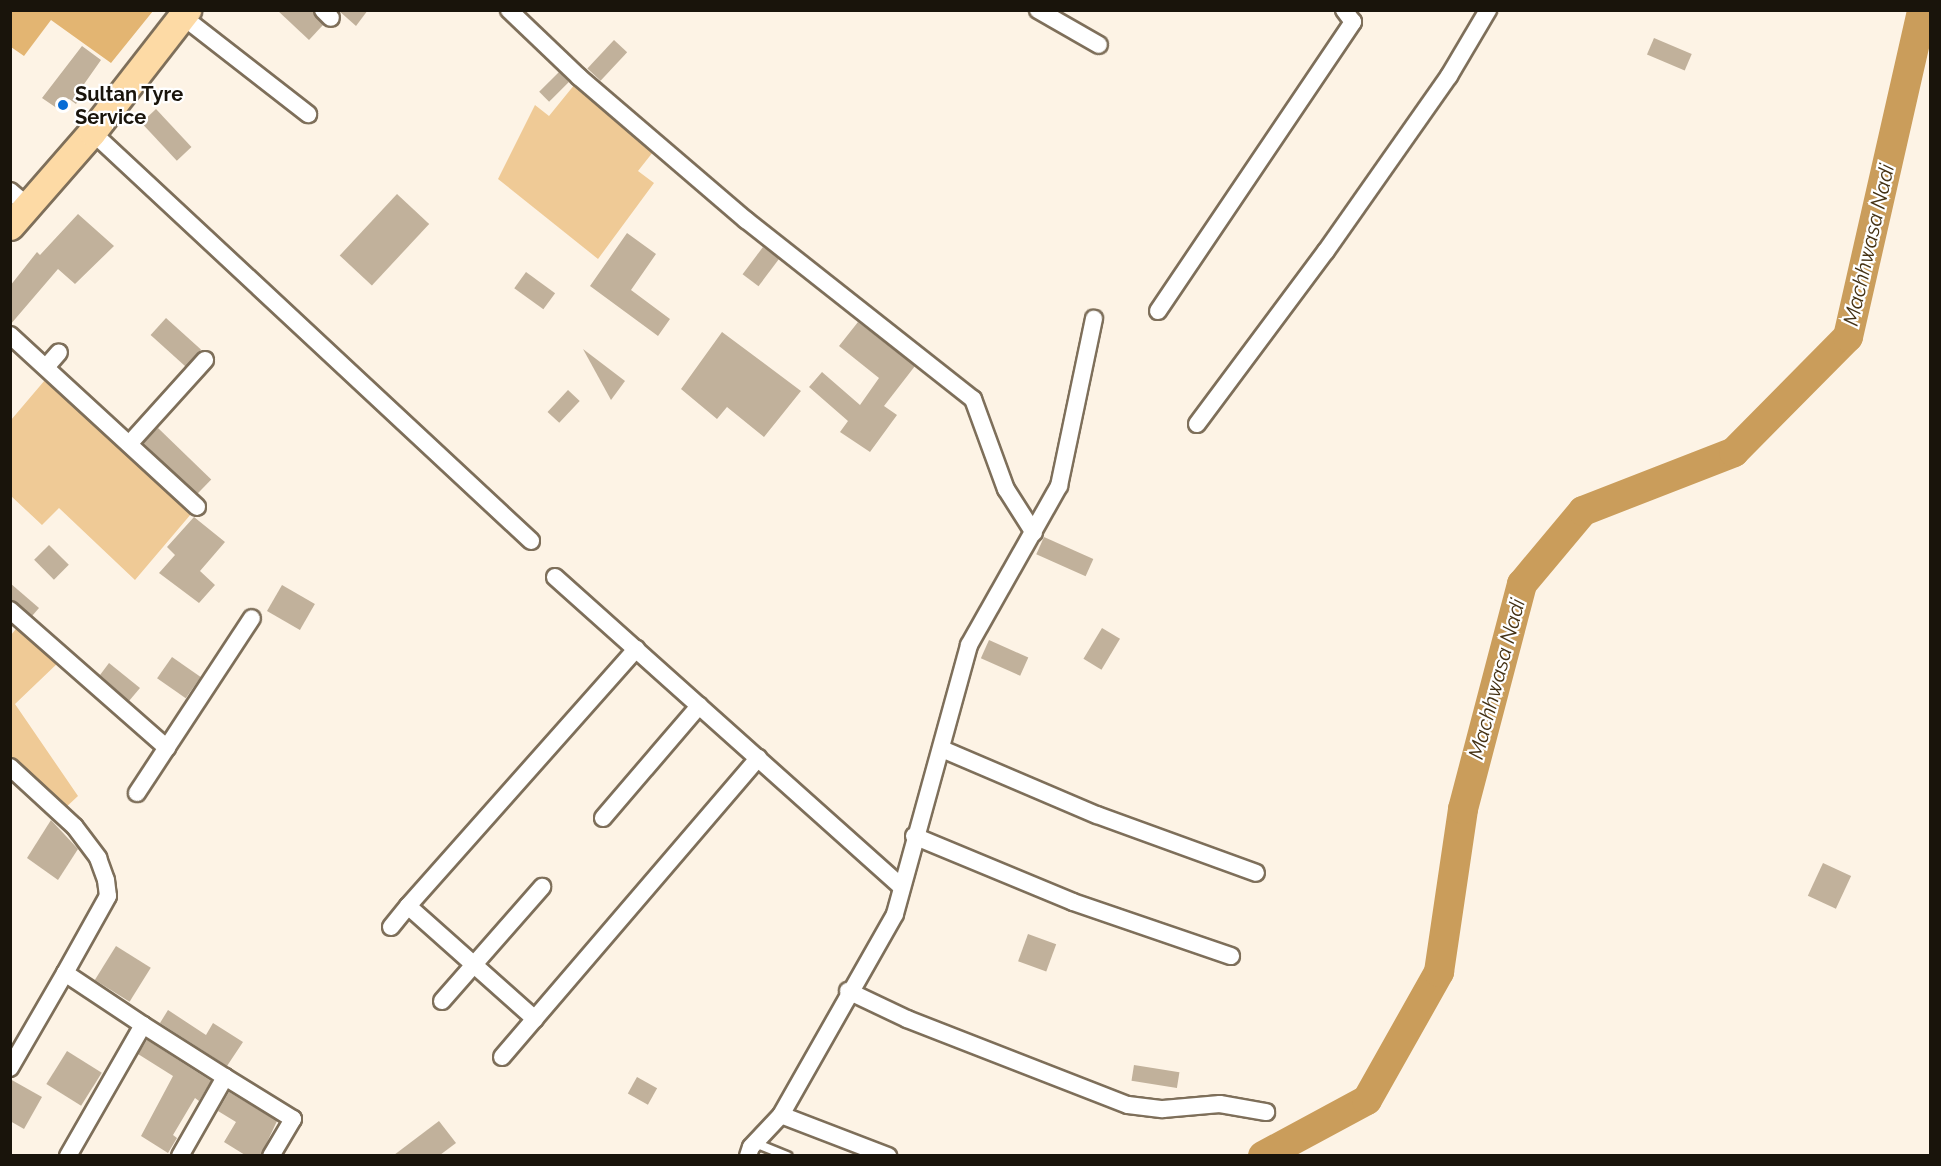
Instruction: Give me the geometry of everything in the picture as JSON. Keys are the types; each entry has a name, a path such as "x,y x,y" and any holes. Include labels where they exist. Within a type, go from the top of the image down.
{"main road":[{"path":"16,208 92,132 184,13"}],"street":[{"path":"509,10 579,77 746,220 973,399 1006,489 1034,533"},
{"path":"1038,10 1099,45"},
{"path":"1158,311 1353,22 1344,10"},
{"path":"1197,424 1422,115 1488,10"},
{"path":"184,13 308,114"},
{"path":"92,132 531,541"},
{"path":"751,1149 781,1115 848,991 895,914 914,836 942,749 969,645 1059,486 1094,319"},
{"path":"10,335 47,366 197,507"},
{"path":"47,366 59,352"},
{"path":"130,443 205,360"},
{"path":"555,577 902,887"},
{"path":"10,610 167,748"},
{"path":"137,793 252,618"},
{"path":"391,927 636,649"},
{"path":"603,818 699,706"},
{"path":"942,749 1097,815 1256,873"},
{"path":"502,1057 758,758"},
{"path":"10,767 75,827 98,858 106,880 108,896 10,1068"},
{"path":"914,836 1073,902 1231,956"},
{"path":"442,1001 542,886"},
{"path":"408,906 535,1019"},
{"path":"65,973 293,1119 271,1155"},
{"path":"848,991 907,1019 1128,1105 1163,1109 1220,1104 1266,1112"},
{"path":"68,1155 143,1025"},
{"path":"180,1155 225,1077"},
{"path":"781,1115 888,1155"}],"lane":[{"path":"751,1149 787,1155"}],"shaded area":[{"path":"11,10 153,11 111,63 51,20 24,56 11,47"},
{"path":"575,84 653,152 638,171 654,183 598,259 498,179 535,105 549,116"},
{"path":"45,380 191,514 135,580 59,508 42,525 11,496 11,420"},
{"path":"20,624 61,660 15,704 78,796 63,810 11,761 11,635"}],"building":[{"path":"277,10 313,10 323,25 309,40"},
{"path":"338,10 368,10 356,26"},
{"path":"1654,38 1692,54 1685,71 1647,55"},
{"path":"614,40 627,52 601,81 587,69"},
{"path":"82,46 101,60 82,87 86,89 76,104 69,99 61,111 42,98"},
{"path":"559,72 569,82 549,102 539,92"},
{"path":"156,109 191,147 177,161 141,123"},
{"path":"397,194 429,224 372,285 340,255"},
{"path":"78,214 114,246 75,284 58,269 10,325 10,286 37,252 40,255"},
{"path":"627,233 656,254 631,290 670,319 658,336 590,286"},
{"path":"763,247 779,259 759,286 743,274"},
{"path":"526,272 555,293 543,309 514,288"},
{"path":"166,318 201,349 186,367 151,335"},
{"path":"858,322 915,366 884,406 897,415 870,452 840,432 848,421 809,387 822,372 860,405 879,378 839,346"},
{"path":"722,332 801,391 764,437 727,407 717,419 681,389"},
{"path":"583,349 625,381 611,400"},
{"path":"568,390 580,401 559,423 548,412"},
{"path":"158,428 211,479 197,495 143,443"},
{"path":"194,517 225,542 200,571 215,585 199,603 159,573 175,555 167,547"},
{"path":"1044,537 1093,559 1086,576 1036,554"},
{"path":"49,545 69,565 54,580 34,560"},
{"path":"10,583 39,608 32,616 10,600"},
{"path":"282,585 315,604 300,630 267,611"},
{"path":"1102,628 1120,639 1101,670 1083,659"},
{"path":"989,640 1028,657 1020,676 981,658"},
{"path":"172,657 201,677 186,698 157,678"},
{"path":"109,663 140,688 129,701 100,675"},
{"path":"51,820 78,849 58,880 27,858"},
{"path":"1823,863 1851,876 1836,909 1808,896"},
{"path":"1028,934 1056,944 1046,972 1018,961"},
{"path":"116,946 151,968 130,1002 95,980"},
{"path":"168,1010 206,1035 213,1023 243,1042 227,1066 160,1023"},
{"path":"147,1040 211,1081 199,1101 195,1098 173,1135 177,1138 168,1153 141,1136 173,1076 138,1054"},
{"path":"67,1051 102,1073 81,1106 46,1084"},
{"path":"1134,1065 1179,1072 1177,1088 1131,1081"},
{"path":"637,1077 657,1088 648,1105 628,1094"},
{"path":"10,1079 42,1097 24,1129 10,1121"},
{"path":"229,1092 277,1121 261,1155 245,1155 224,1142 236,1122 218,1111"},
{"path":"439,1121 456,1143 440,1155 394,1155"}],"waterway":[{"name":"Machhwasa Nadi","path":"1263,1156 1367,1100 1439,972 1463,809 1522,584 1583,511 1734,452 1848,337 1922,10"}],"place":[{"name":"Sultan Tyre Service","path":"63,105"}]}
